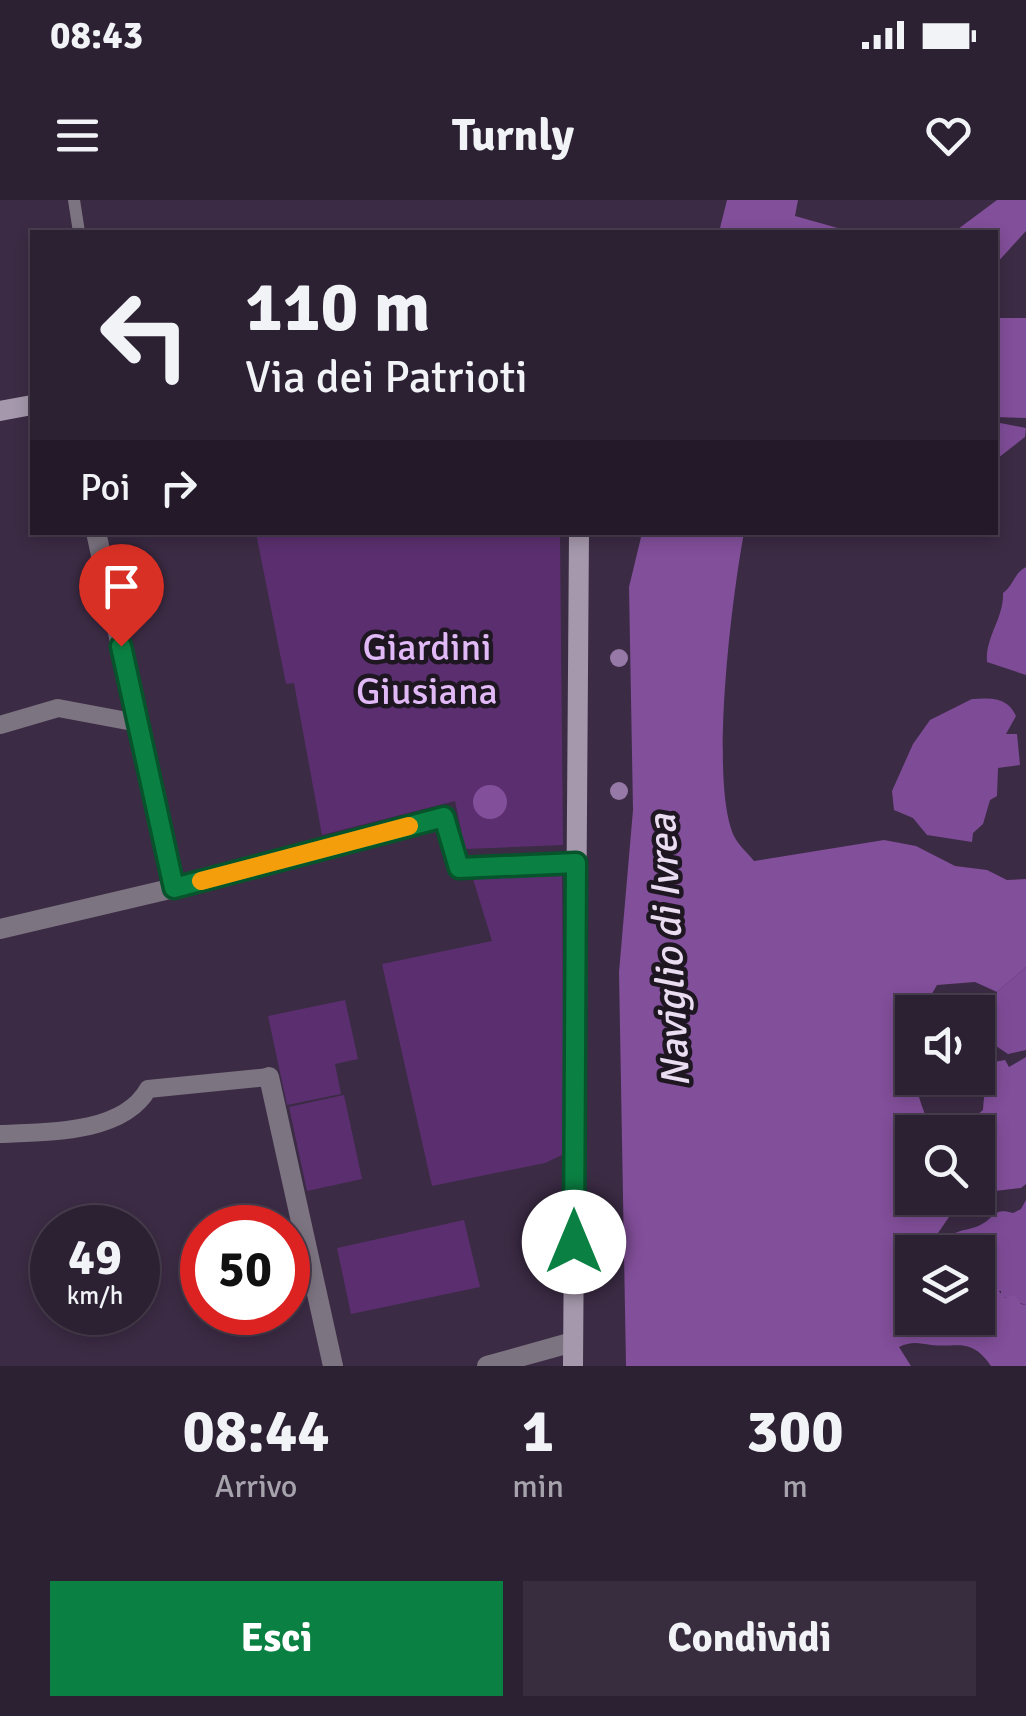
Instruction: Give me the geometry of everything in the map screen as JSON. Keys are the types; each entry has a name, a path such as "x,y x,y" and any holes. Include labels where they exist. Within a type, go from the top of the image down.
{"main road":[{"path":"0,411 30,405"},
{"path":"573,1366 579,535"}],"street":[{"path":"97,535 174,888"},
{"path":"0,725 58,708 138,723"},
{"path":"0,929 444,817 459,868 576,863"},
{"path":"0,1134 80,1130 139,1106 148,1089 269,1076 333,1366"},
{"path":"487,1366 574,1342"}],"lane":[{"path":"74,200 79,230"}],"green space":[{"name":"Giardini Giusiana","path":"256,535 560,535 563,845 465,849 455,801 322,835 294,683 286,684"},
{"path":"562,876 564,1154 545,1163 432,1186 382,964 492,941 473,879"},
{"path":"345,1000 358,1059 335,1064 341,1094 287,1105 268,1016"},
{"path":"344,1095 362,1179 307,1191 289,1107"},
{"path":"464,1220 480,1287 351,1314 337,1248"}],"shaded area":[{"path":"998,423 1026,428 1025,437 998,458"},
{"path":"1026,567 1026,675 987,662 987,653 1003,593"},
{"path":"972,699 998,700 1012,710 1016,716 1006,734 1017,734 1020,765 998,768 997,796 990,800 983,824 973,833 972,842 927,835 913,818 894,810 892,791 913,744 930,720"},
{"path":"1026,967 1026,1050 1008,1054 996,1046 997,992"},
{"path":"1026,1200 1026,1305 995,1291 995,1235 955,1235 979,1226 998,1212 1021,1209"}],"water":[{"path":"727,200 798,200 795,216 845,230 720,230"},
{"path":"997,200 1026,200 1026,231 998,262 998,230 957,230"},
{"path":"998,318 1026,318 1026,418 998,417"},
{"name":"Naviglio di Ivrea","path":"642,535 744,535 729,642 723,733 727,810 741,846 754,861 884,840 916,846 955,866 987,870 1007,880 1026,879 1026,967 997,992 975,982 937,985 931,995 895,995 895,1095 919,1095 925,1115 895,1115 895,1215 950,1215 937,1235 895,1235 895,1335 995,1335 997,1289 1005,1298 1015,1295 1026,1305 1026,1366 991,1366 970,1347 915,1343 899,1347 911,1366 626,1366 619,972 633,810 629,587"},
{"path":"490,785 502,790 507,802 502,814 490,819 478,814 473,802 478,790"},
{"path":"1026,1057 1026,1184 995,1191 995,1115 977,1115 983,1110 985,1095 995,1095 995,1062 1005,1060 1009,1067"}],"slow traffic":[{"path":"201,881 409,826"}],"route":[{"path":"121,646 174,888 444,817 459,868 576,863 574,1242"}]}
